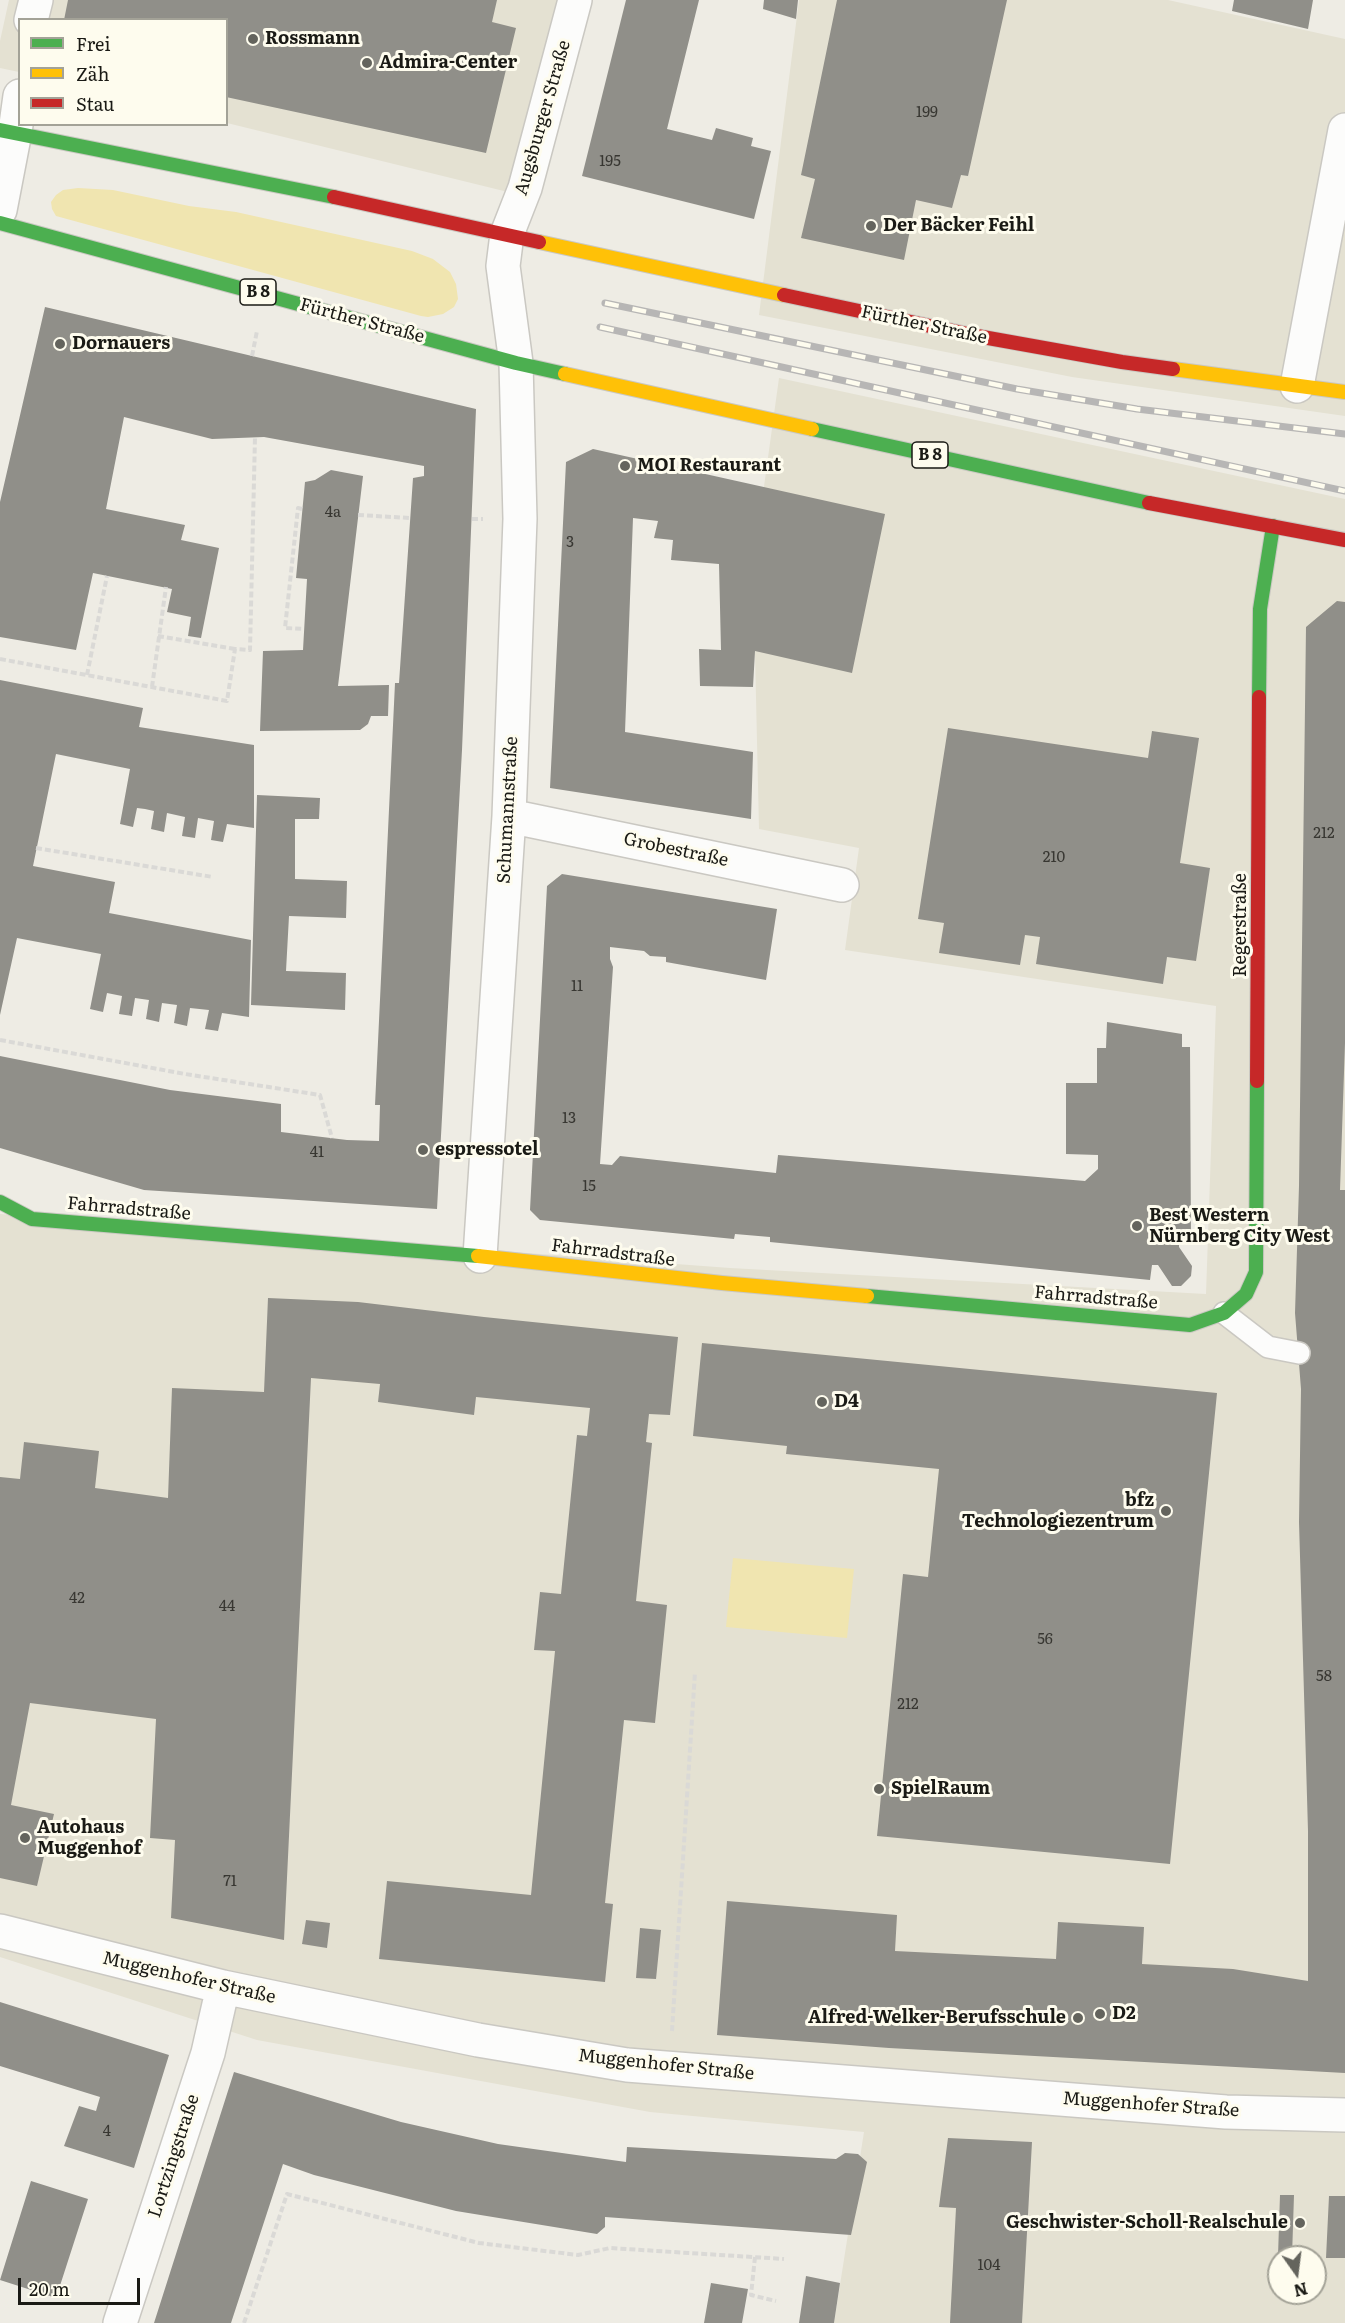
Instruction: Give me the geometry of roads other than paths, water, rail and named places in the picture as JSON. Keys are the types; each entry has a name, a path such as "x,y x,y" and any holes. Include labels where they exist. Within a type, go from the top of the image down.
{"main road":[{"name":"Fürther Straße","path":"8,131 507,234 977,336 1122,362 1345,392"},
{"name":"Fürther Straße","path":"0,223 516,363 998,471 1206,515 1345,540"},
{"name":"Regerstraße","path":"1224,1313 1246,1294 1256,1272 1260,609 1273,526"},
{"name":"Fahrradstraße","path":"0,1202 32,1219 480,1256 722,1284 1190,1325 1224,1313"}],"street":[{"path":"32,18 36,0"},
{"name":"Augsburger Straße","path":"507,234 532,162 575,0"},
{"path":"0,210 8,131 18,102"},
{"path":"1297,386 1345,130"},
{"path":"507,234 503,266 516,363"},
{"name":"Schumannstraße","path":"480,1256 509,816 520,519 516,363"},
{"name":"Grobestraße","path":"509,816 842,885"},
{"name":"Muggenhofer Straße","path":"0,1931 223,1987 478,2040 627,2065 1226,2112 1345,2115"},
{"name":"Lortzingstraße","path":"120,2323 208,2053 223,1987"}],"lane":[{"path":"1224,1313 1268,1347 1299,1353"}],"railway":[{"path":"605,303 1017,389 1137,409 1345,434"},
{"path":"600,327 1345,491"}],"place":[{"name":"Rossmann","path":"253,39"},
{"name":"Admira-Center","path":"367,63"},
{"name":"Der Bäcker Feihl","path":"871,226"},
{"name":"Dornauers","path":"60,344"},
{"name":"MOI Restaurant","path":"625,466"},
{"name":"espressotel","path":"423,1150"},
{"name":"Best Western Nürnberg City West","path":"1137,1226"},
{"name":"D4","path":"822,1402"},
{"name":"bfz Technologiezentrum","path":"1166,1511"},
{"name":"SpielRaum","path":"879,1789"},
{"name":"Autohaus Muggenhof","path":"25,1838"},
{"name":"D2","path":"1100,2014"},
{"name":"Alfred-Welker-Berufsschule","path":"1078,2018"},
{"name":"Geschwister-Scholl-Realschule","path":"1300,2223"}]}
